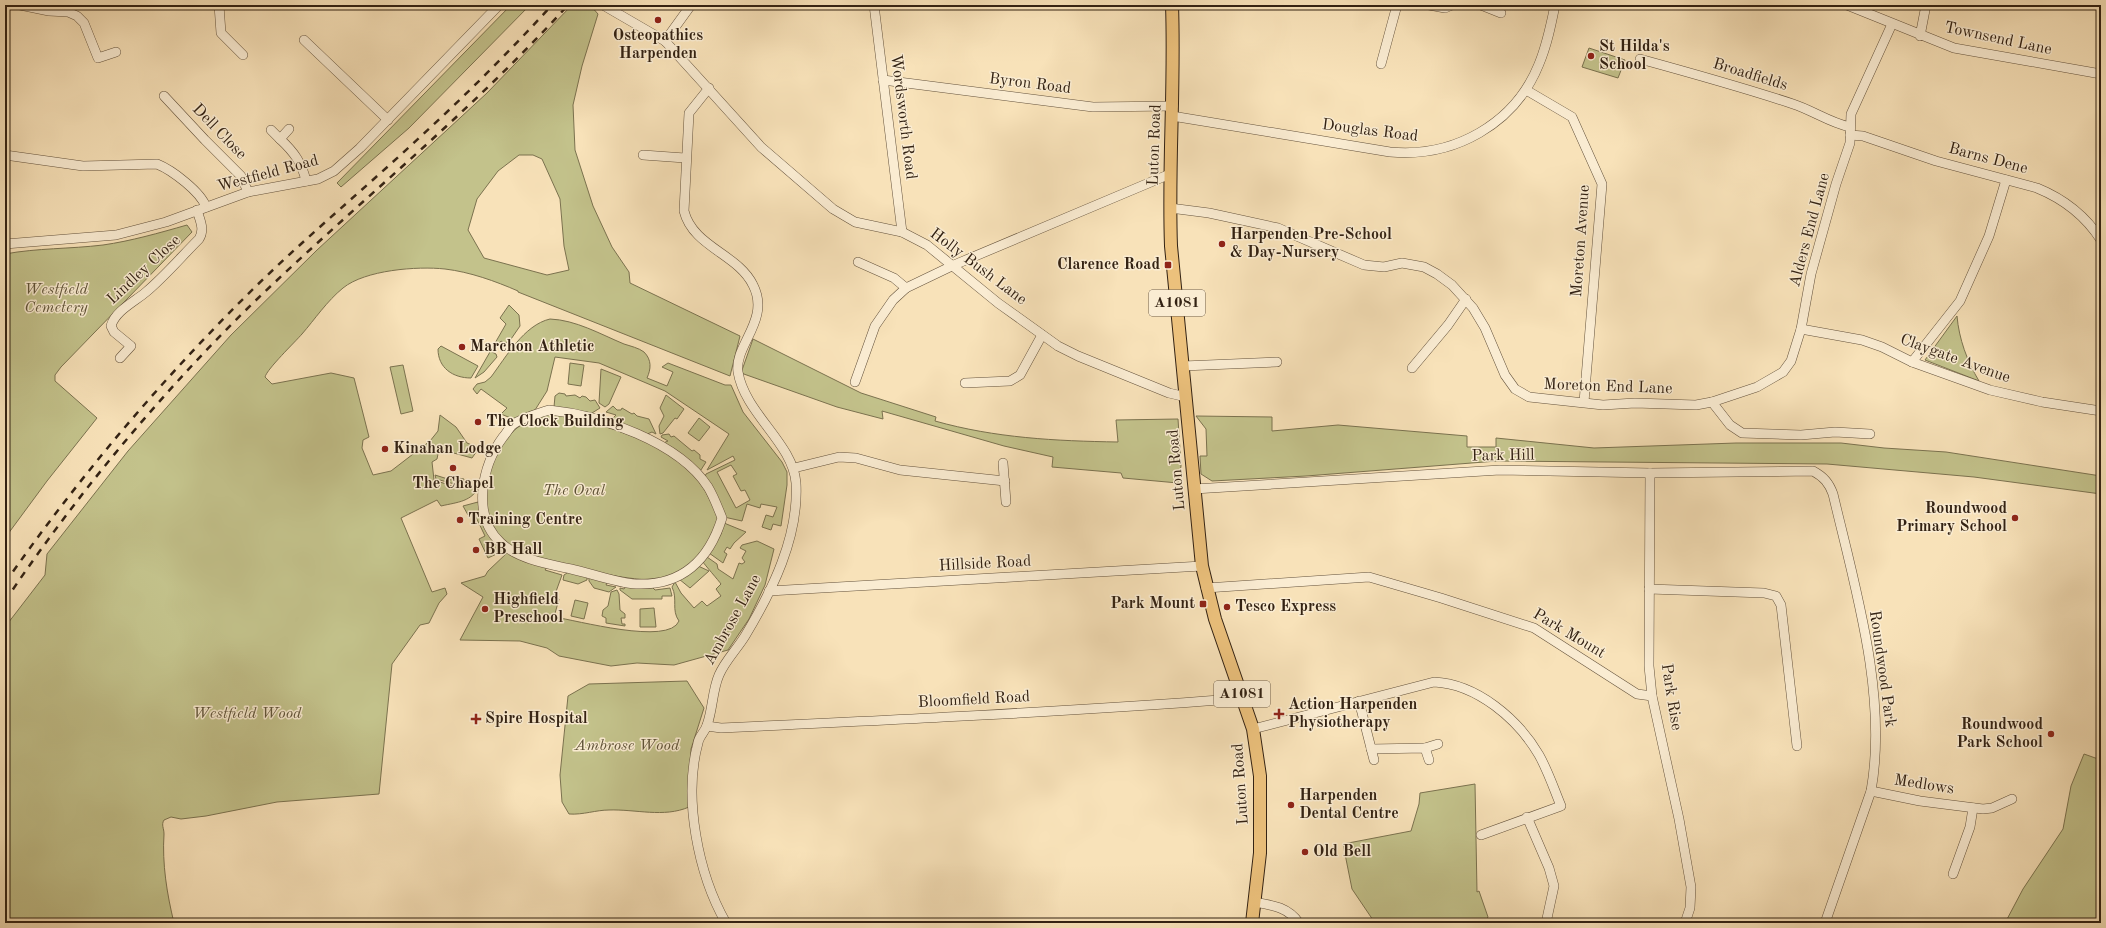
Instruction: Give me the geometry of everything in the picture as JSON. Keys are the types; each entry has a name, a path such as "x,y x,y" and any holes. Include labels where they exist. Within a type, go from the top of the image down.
{"main road":[{"name":"Luton Road","path":"1172,5 1172,111 1170,174 1171,246 1202,566 1206,588 1217,626 1243,696 1253,729 1260,776 1260,854 1252,923"}],"street":[{"path":"20,5 68,12 77,16 84,23 98,58 116,52"},
{"path":"219,5 221,33 243,55"},
{"name":"Westfield Road","path":"5,244 116,235 166,222 248,192 318,179 337,169 388,120 499,5"},
{"name":"Holly Bush Lane","path":"603,5 665,41 710,88 761,147 833,209 855,222 902,232 927,245 954,265 998,303 1058,346 1078,356 1169,393 1186,397"},
{"path":"665,41 691,5"},
{"name":"Wordsworth Road","path":"874,5 902,232"},
{"path":"1381,64 1397,5"},
{"path":"1429,5 1445,8 1452,5"},
{"path":"1481,5 1501,14"},
{"name":"Douglas Road","path":"1172,111 1390,152 1419,153 1454,145 1487,130 1501,118 1526,90 1542,58 1555,5"},
{"name":"Townsend Lane","path":"1847,5 1920,36 1954,48 1978,54 2101,74"},
{"path":"1920,36 1926,5"},
{"name":"Alders End Lane","path":"1712,402 1745,392 1783,372 1791,361 1801,329 1811,274 1836,184 1850,143 1852,114 1892,24"},
{"path":"304,40 388,120"},
{"name":"Broadfields","path":"1640,59 1732,84 1796,105 1850,131"},
{"name":"Byron Road","path":"883,80 1093,107 1172,111"},
{"path":"710,88 688,113 683,206 688,223 700,237 746,274 755,288 758,307 755,323 738,363 742,385 751,403 794,468 840,457 856,458 900,470 1005,481"},
{"name":"Moreton Avenue","path":"1526,90 1572,117 1602,184 1584,402"},
{"name":"Dell Close","path":"164,96 241,176 248,192"},
{"path":"280,139 289,129"},
{"path":"271,130 293,151 303,166 306,181"},
{"name":"Barns Dene","path":"1850,131 1936,161 2044,191 2071,206 2091,226 2101,240"},
{"path":"5,155 83,166 158,164 195,191 201,209"},
{"path":"643,155 685,158"},
{"path":"855,382 875,326 893,300 906,288 954,265 1170,174"},
{"path":"1912,362 1960,301 1989,236 2006,180"},
{"name":"Moreton End Lane","path":"1170,208 1210,213 1278,228 1364,265 1384,267 1402,263 1424,267 1452,285 1466,299 1485,328 1505,375 1515,389 1537,399 1602,404 1635,403 1696,405 1712,402"},
{"name":"Lindley Close","path":"120,358 131,346 114,332 111,326 112,323 125,308 146,292 199,239 202,235 201,209"},
{"path":"858,262 894,278 906,288"},
{"path":"1412,368 1448,324 1466,299"},
{"name":"Claygate Avenue","path":"1801,329 1862,340 1882,347 1912,362 1990,390 2042,402 2101,412"},
{"path":"965,383 1010,381 1015,379 1020,375 1042,335"},
{"path":"1183,366 1277,362"},
{"path":"1712,402 1730,425 1742,433 1801,435 1835,432 1870,434"},
{"path":"549,410 586,416 642,436 692,469 707,486 722,518 717,532 700,559 676,579 656,582 636,584 541,561 509,549 497,539 488,522 483,494 484,482 492,452 512,425 549,410"},
{"path":"1003,463 1006,502"},
{"name":"Ambrose Lane","path":"726,923 711,894 703,870 693,812 693,774 698,741 707,726 719,674 744,638 769,592 790,537 796,506 794,468"},
{"name":"Park Hill","path":"1194,489 1500,470 1813,472"},
{"name":"Park Rise","path":"1650,472 1649,666 1652,696 1679,819 1691,887 1691,903 1685,923"},
{"name":"Roundwood Park","path":"1813,472 1830,484 1833,494 1861,615 1871,677 1876,731 1871,791 1825,923"},
{"name":"Hillside Road","path":"769,592 1202,566"},
{"name":"Park Mount","path":"1206,588 1369,577 1462,604 1534,628 1637,694 1652,696"},
{"path":"1649,589 1764,593 1776,596 1781,605 1797,746"},
{"path":"1253,729 1434,682 1459,687 1483,698 1507,716 1522,732 1538,754 1561,806 1481,834"},
{"name":"Bloomfield Road","path":"707,726 721,728 969,716 1155,705 1234,699 1243,696"},
{"path":"1359,701 1374,760"},
{"path":"1371,749 1425,748 1438,744"},
{"path":"1425,748 1429,760"},
{"name":"Medlows","path":"1871,791 1920,801 1973,808 1992,808 2012,799"},
{"name":"Medlows","path":"1953,874 1970,826 1973,808"},
{"path":"1527,817 1549,868 1554,886 1546,923"},
{"path":"1254,902 1282,908 1300,923"}],"green space":[{"path":"511,5 530,5 409,128 341,187 337,183"},
{"name":"Westfield Wood","path":"572,5 590,5 598,14 582,66 573,105 575,150 593,206 612,247 629,272 630,283 740,336 730,376 518,291 482,277 464,272 433,268 406,269 378,273 364,277 343,288 326,304 265,377 272,384 331,373 354,378 369,437 363,440 362,448 373,475 391,471 430,441 438,431 440,415 456,427 467,443 479,448 472,458 439,449 437,459 432,462 434,480 458,488 480,485 473,495 459,502 441,506 437,500 401,518 432,592 445,588 447,594 439,603 429,623 420,625 392,664 379,794 277,802 206,816 181,819 171,817 164,820 164,868 174,923 5,923 5,627 45,575 47,554 128,451 231,335 317,250 487,93","holes":["519,155 533,155 542,159 560,199 564,246 569,270 547,275 484,258 468,230 477,199 498,171"]},
{"path":"1589,48 1625,60 1618,78 1582,67"},
{"name":"Westfield Cemetery","path":"187,225 192,232 61,367 55,375 55,381 97,418 47,481 5,538 5,254 103,245 156,234"},
{"path":"509,305 519,315 520,326 509,342 504,343 501,341 492,352 496,354 497,357 484,372 475,378 506,324 500,318"},
{"path":"1957,316 1964,350 1979,381 1925,360"},
{"path":"550,319 569,322 640,349 647,355 650,361 650,368 647,378 667,386 673,372 662,367 668,363 725,385 731,385 743,412 782,462 787,472 787,485 781,526 773,524 771,530 762,527 766,515 773,517 777,507 761,504 760,508 747,504 742,521 724,517 704,479 706,474 735,460 733,456 707,470 729,434 665,391 599,363 555,357 547,391 535,410 513,419 501,414 507,408 481,389 477,394 473,389 477,384 485,382 491,377 516,343 541,322","holes":["731,465 737,474 733,476 741,491 745,490 750,500 736,508 717,472"]},
{"path":"753,339 861,393 936,417 935,421 958,427 1026,438 1118,442 1116,420 1178,419 1181,466 1178,483 1123,478 1121,473 1052,467 1053,457 1004,446 882,411 883,419 837,407 741,373"},
{"path":"441,346 478,366 471,378 464,378 453,374 444,367 439,356 438,349"},
{"path":"570,363 584,365 581,386 568,384"},
{"path":"403,365 413,411 401,414 390,367"},
{"path":"601,369 621,377 609,404 605,407 599,403"},
{"path":"559,393 565,394 566,396 575,395 580,398 582,396 586,397 590,401 595,400 600,408 592,413 554,407 555,396"},
{"path":"666,395 684,409 677,419 675,418 663,433 660,434 659,426 664,416 660,408"},
{"path":"613,406 617,410 621,410 622,408 632,414 634,413 637,416 649,419 656,434 652,432 645,435 612,419 616,415 606,412"},
{"name":"The Oval","path":"551,413 576,418 632,436 663,451 677,460 690,472 701,485 715,508 718,521 716,528 705,548 690,565 677,575 670,577 643,579 625,577 577,568 552,561 530,554 502,541 493,529 488,514 486,499 487,483 492,467 498,452 517,428 538,417"},
{"path":"1196,416 1272,417 1272,431 1338,425 1467,436 1467,447 1496,447 1496,438 1594,448 1736,443 1841,443 1884,448 1946,452 2101,476 2101,494 1974,477 1827,464 1497,461 1306,476 1212,481 1201,474 1200,456 1207,456 1206,429"},
{"path":"699,418 710,427 699,441 688,433"},
{"path":"669,434 671,437 674,436 692,451 694,450 700,455 700,459 706,462 699,473 661,444 668,441 661,437 662,435"},
{"path":"435,475 451,480 452,477 464,479 462,486 436,479"},
{"path":"478,502 505,550 488,558 479,539 485,536 474,513 468,515 463,506"},
{"path":"724,523 746,532 730,549 727,547 724,552 727,554 723,563 709,553 721,534"},
{"path":"757,541 774,549 765,585 749,619 728,650 674,665 637,663 611,666 559,656 547,648 520,641 460,640 483,597 461,583 485,576 488,571 508,552 548,566 545,570 562,575 554,597 559,599 554,617 621,630 641,632 672,628 679,621 675,613 674,591 672,587 675,582 681,593 694,608 702,601 707,606 721,596 716,589 721,584 703,562 707,557 717,564 718,569 733,579 739,563 742,564 745,562 742,558 746,551 740,548 742,545"},
{"path":"696,565 709,571 690,588 679,579"},
{"path":"570,571 587,576 587,580 578,584 563,580 564,575"},
{"path":"589,576 608,581 606,585 616,587 609,592 594,588 589,581"},
{"path":"627,584 651,586 655,590 670,588 672,596 662,596 662,599 632,599 620,590 620,588 624,589"},
{"path":"617,590 619,594 620,610 625,614 625,618 621,618 622,624 625,624 625,626 606,623 606,618 602,616 603,610 608,606 611,592"},
{"path":"575,600 588,603 584,619 571,616"},
{"path":"654,608 656,627 640,627 640,609"},
{"name":"Ambrose Wood","path":"687,681 704,708 691,749 689,807 660,813 609,810 569,814 562,802 560,775 568,696 589,684"},
{"path":"2084,754 2101,760 2101,923 2005,923 2023,889 2063,829 2071,786"},
{"path":"1475,784 1477,892 1479,891 1488,917 1484,923 1375,923 1352,889 1343,844 1411,831 1419,804 1420,793"}],"railway":[{"path":"5,583 60,508 118,435 211,331 287,257 453,106 504,56 552,5"},
{"path":"5,601 61,522 91,483 153,409 219,337 292,266 492,83 568,5"}],"place":[{"name":"Osteopathics Harpenden","path":"658,20"},
{"name":"St Hilda's School","path":"1591,56"},
{"name":"Harpenden Pre-School & Day-Nursery","path":"1222,244"},
{"name":"Clarence Road","path":"1168,265"},
{"name":"Marchon Athletic","path":"462,347"},
{"name":"The Clock Building","path":"478,422"},
{"name":"Kinahan Lodge","path":"385,449"},
{"name":"The Chapel","path":"453,468"},
{"name":"Roundwood Primary School","path":"2015,518"},
{"name":"Training Centre","path":"460,520"},
{"name":"BB Hall","path":"476,550"},
{"name":"Park Mount","path":"1203,604"},
{"name":"Tesco Express","path":"1227,607"},
{"name":"Highfield Preschool","path":"485,609"},
{"name":"Action Harpenden Physiotherapy","path":"1279,714"},
{"name":"Spire Hospital","path":"476,719"},
{"name":"Roundwood Park School","path":"2051,734"},
{"name":"Harpenden Dental Centre","path":"1291,805"},
{"name":"Old Bell","path":"1305,852"}]}
